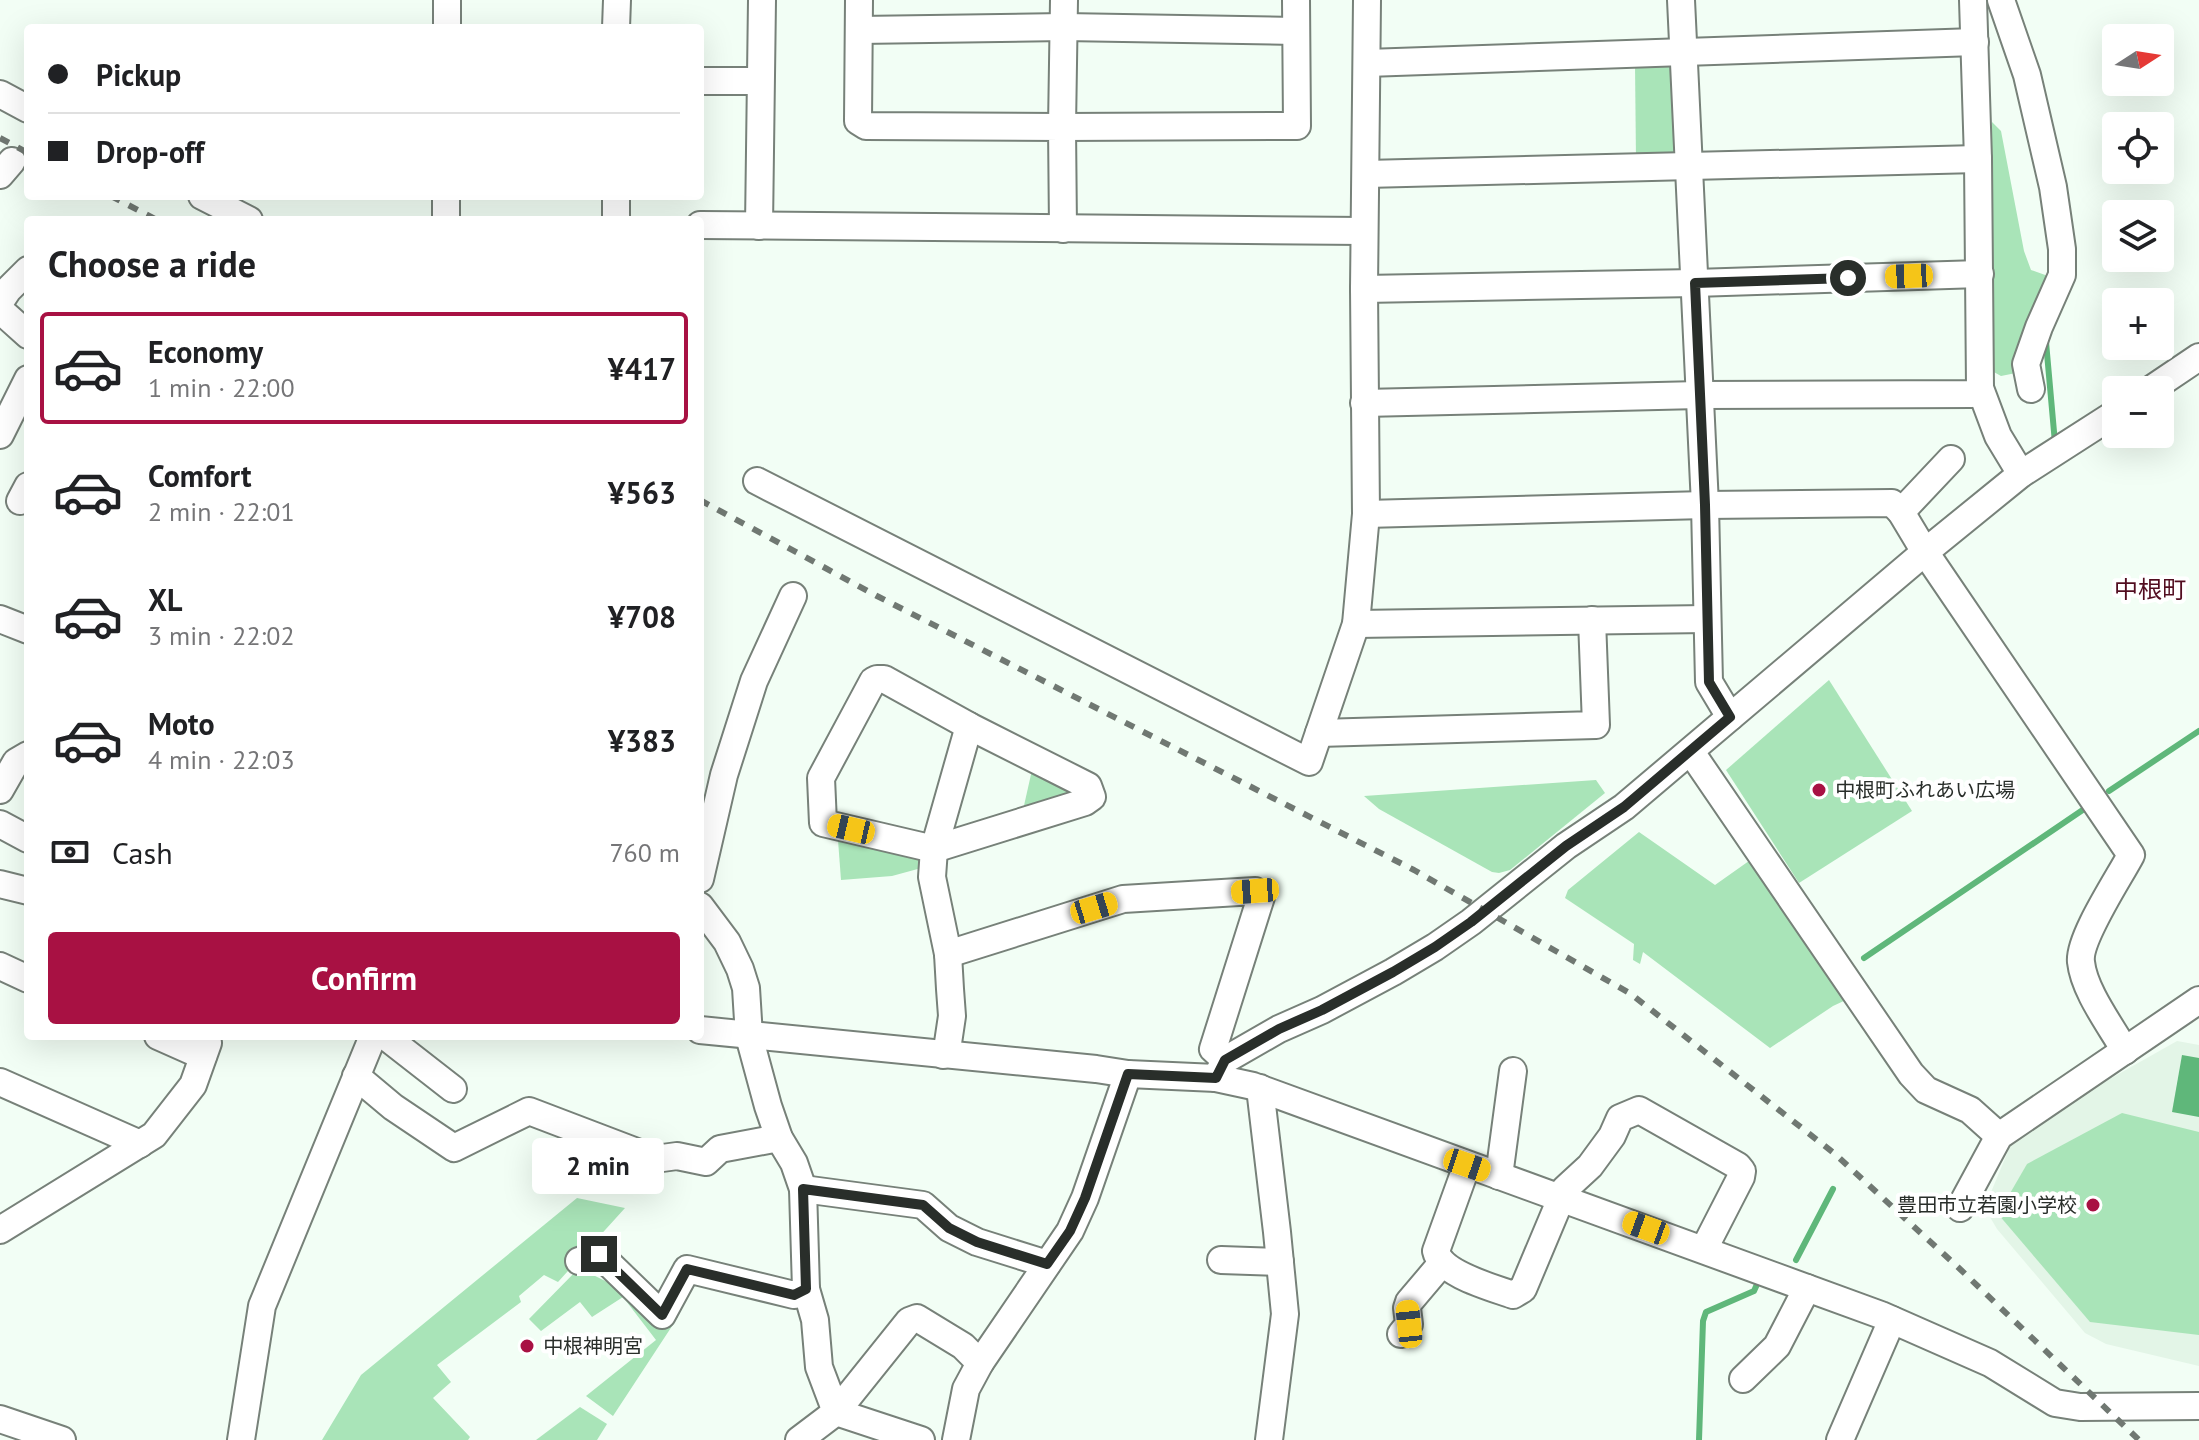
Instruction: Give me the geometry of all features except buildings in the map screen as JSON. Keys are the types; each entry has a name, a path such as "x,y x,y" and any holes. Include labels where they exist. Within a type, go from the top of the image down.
{"street":[{"path":"447,0 447,24"},
{"path":"616,24 617,0"},
{"path":"759,226 762,0"},
{"path":"859,0 858,121 866,126 1062,127 1297,126 1296,0"},
{"path":"1063,229 1064,0"},
{"path":"757,481 1309,762 1356,624 1366,514 1364,231 1367,0"},
{"path":"1681,0 1705,505 1709,682 1730,717"},
{"path":"1973,0 1980,388 1998,436 2021,474"},
{"path":"2001,0 2027,75 2053,187 2062,249 2062,275 2026,364 2031,389"},
{"path":"859,30 1064,27 1295,31"},
{"path":"1367,63 1975,42"},
{"path":"704,81 759,81"},
{"path":"0,94 24,107"},
{"path":"1366,174 1978,159"},
{"path":"210,200 241,216"},
{"path":"704,225 1364,231"},
{"path":"0,302 24,274"},
{"path":"1364,289 1980,274"},
{"path":"0,310 24,331"},
{"path":"2171,376 2199,357"},
{"path":"0,435 24,387"},
{"path":"1364,403 1699,395 1972,394 1980,388"},
{"path":"1220,1069 1279,1029 1393,972 1471,922 1566,846 1624,807 2021,474 2102,422"},
{"path":"1901,512 1951,459"},
{"path":"1366,514 1892,503 2131,855 2089,932 2080,959 2087,984 2125,1051"},
{"path":"704,862 724,775 754,681 793,596"},
{"path":"0,619 24,628"},
{"path":"1356,624 1707,619"},
{"path":"1319,733 1596,725 1592,620"},
{"path":"877,679 884,679 1088,786 1092,797 1085,802 934,849 823,823 821,778 873,681 877,679"},
{"path":"943,1055 952,1016 948,954 932,877 934,849 969,726"},
{"path":"1691,752 1911,1074 1926,1090 1970,1110 1999,1136"},
{"path":"0,790 16,762 24,757"},
{"path":"0,824 24,837"},
{"path":"0,884 24,890"},
{"path":"948,954 1123,899 1255,891 1261,897 1215,1037 1213,1049 1220,1069"},
{"path":"704,911 727,942 740,969 746,988 749,1036 768,1106 803,1189 806,1289 815,1320 819,1367 836,1412"},
{"path":"0,966 24,977"},
{"path":"1960,1208 1999,1136 2199,1000"},
{"path":"704,1030 1128,1074 1220,1069 1260,1088 1892,1320 1990,1363 2055,1403 2080,1407 2199,1406"},
{"path":"0,1230 154,1135 193,1085 205,1046 177,1040"},
{"path":"241,1440 262,1306 371,1040"},
{"path":"390,1040 453,1089"},
{"path":"1499,1176 1513,1071"},
{"path":"956,1440 966,1389 980,1363 1070,1231 1085,1198 1128,1074"},
{"path":"356,1076 393,1107 454,1148 529,1111 655,1159 677,1156 706,1162 720,1149 779,1138"},
{"path":"0,1082 140,1144"},
{"path":"1260,1088 1285,1314 1269,1440"},
{"path":"1467,1165 1436,1251 1437,1256 1457,1273 1513,1295 1523,1289 1565,1189 1590,1166 1612,1136 1620,1118 1639,1110 1742,1171 1704,1249"},
{"path":"803,1189 923,1205 949,1228 977,1242 1047,1264"},
{"path":"579,1261 599,1254 662,1315 687,1269 794,1295 806,1289"},
{"path":"1221,1260 1280,1262"},
{"path":"1401,1334 1409,1324 1409,1302 1442,1263"},
{"path":"1743,1379 1777,1346 1807,1288"},
{"path":"799,1440 836,1412 909,1321 917,1318 963,1346 980,1363"},
{"path":"1840,1440 1892,1320"},
{"path":"836,1412 921,1440"},
{"path":"0,1419 52,1438"}],"shaded area":[{"path":"1673,62 1680,154 1636,160 1635,64"},
{"path":"1992,122 2001,131 2024,251 2031,270 2048,276 2016,373 2001,376 1992,371"},
{"name":"中根町ふれあい広場","path":"1829,680 1912,811 1799,883 1726,770"},
{"path":"1032,770 1069,788 1065,798 1023,810"},
{"path":"1596,780 1605,793 1510,870 1499,873 1492,872 1379,809 1364,796"},
{"path":"1639,832 1715,885 1756,856 1848,999 1770,1048 1643,952 1640,964 1633,960 1634,944 1565,898 1568,890"},
{"path":"838,840 919,852 925,867 892,876 841,880"},
{"name":"豊田市立若園小学校","path":"2177,1041 2199,1045 2199,1366 2106,1344 2085,1333 1997,1229 1987,1212 1989,1197 2016,1132"},
{"path":"2182,1055 2199,1058 2199,1117 2172,1112"},
{"name":"豊田市立若園小学校","path":"2122,1113 2199,1132 2199,1335 2090,1322 1998,1214 2027,1164"},
{"path":"577,1198 625,1208 558,1282 544,1275 519,1296 521,1302 437,1365 451,1382 433,1398 470,1437 468,1440 322,1440 361,1375"},
{"path":"579,1268 678,1317 613,1416 586,1396 656,1340 623,1297 592,1317 580,1302 541,1331 529,1319"},
{"path":"580,1407 607,1424 597,1440 536,1440"}],"waterway":[{"path":"2046,342 2055,443"},
{"path":"2109,791 2199,731"},
{"path":"1864,958 2090,805"},
{"path":"1796,1260 1833,1189"},
{"path":"1699,1440 1703,1321 1706,1312 1754,1291 1758,1282"}],"railway":[{"path":"0,138 24,151"},
{"path":"119,200 149,216"},
{"path":"704,502 877,596 1414,870 1631,994 1835,1154 2139,1440"}],"place":[{"name":"中根町ふれあい広場","path":"1819,790"},
{"name":"豊田市立若園小学校","path":"2093,1205"},
{"name":"中根神明宮","path":"527,1346"}],"district":[{"name":"中根町","path":"2150,589"}],"route":[{"path":"599,1254 662,1315 687,1269 794,1295 806,1289 803,1189 923,1205 949,1228 977,1242 1047,1264 1070,1231 1085,1198 1128,1074 1216,1078 1225,1060 1279,1029 1393,972 1471,922 1566,846 1624,807 1730,717 1709,682 1695,283 1848,278"}]}
